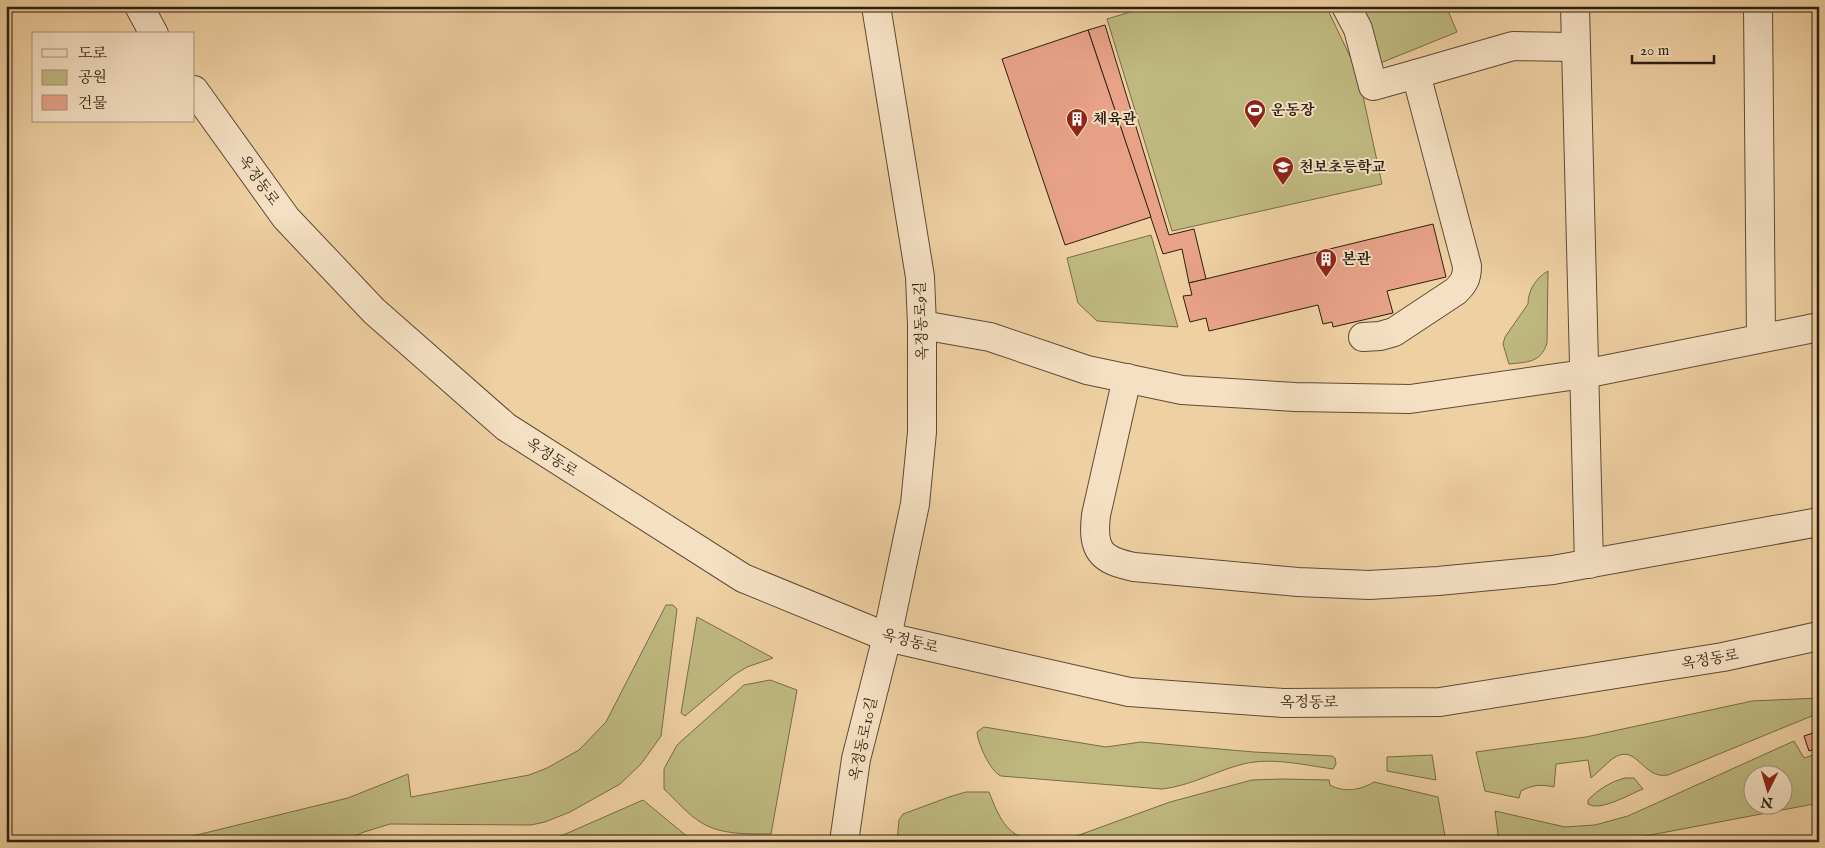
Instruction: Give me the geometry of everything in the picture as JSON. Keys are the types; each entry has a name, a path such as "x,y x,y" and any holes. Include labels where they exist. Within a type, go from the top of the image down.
{"street":[{"path":"139,6 153,32"},
{"name":"옥정동로9길","path":"876,6 920,277 922,325 922,432 915,504 887,637"},
{"path":"1346,6 1358,29 1373,86 1513,46 1576,47"},
{"path":"1574,6 1589,564"},
{"path":"1758,6 1761,337"},
{"path":"1363,338 1394,332 1456,291 1463,284 1467,276 1467,266 1416,74"},
{"name":"옥정동로","path":"195,91 286,218 374,311 506,427 743,578 887,637 1129,692 1283,703 1440,702 1723,657 1819,636"},
{"path":"922,325 990,338 1086,370 1198,391 1295,397 1410,399 1584,374 1761,337 1819,327"},
{"path":"1127,378 1095,526 1096,546 1110,560 1134,567 1298,582 1369,585 1438,581 1553,570 1819,522"},
{"name":"옥정동로10길","path":"844,842 856,759 887,637"}],"green space":[{"name":"운동장","path":"1150,6 1326,6 1358,73 1382,184 1172,231 1107,19"},
{"path":"1355,6 1446,6 1457,32 1378,64"},
{"path":"1151,235 1178,327 1097,321 1078,303 1067,258"},
{"path":"1548,271 1547,343 1537,358 1522,363 1509,364 1503,344 1505,337 1528,304 1529,294 1534,285"},
{"path":"666,605 673,605 677,609 661,736 641,764 620,784 570,812 545,822 531,825 390,824 340,842 168,842 348,798 408,774 411,797 529,775 547,768 579,750 606,722"},
{"path":"697,617 773,658 747,667 734,675 685,716 681,713"},
{"path":"770,680 797,690 771,834 727,832 710,827 692,816 664,789 664,769 677,745 744,685"},
{"path":"1819,698 1819,713 1668,775 1659,775 1652,772 1634,757 1628,755 1621,755 1612,759 1591,778 1588,760 1556,764 1554,787 1541,785 1529,787 1521,791 1519,798 1485,791 1476,752 1586,737 1752,701"},
{"path":"984,727 1106,747 1141,742 1254,752 1332,756 1335,758 1336,764 1333,769 1288,762 1254,762 1233,767 1183,785 1162,789 1001,776 993,769 985,757 980,743 977,732"},
{"path":"1794,741 1804,758 1819,753 1819,803 1792,808 1792,766 1742,766 1742,816 1751,816 1614,842 1499,842 1495,811 1565,827 1595,825 1628,816"},
{"path":"1432,755 1436,780 1387,771 1387,757"},
{"path":"1625,778 1634,778 1643,789 1600,806 1588,804 1588,800 1601,789"},
{"path":"1252,780 1329,780 1330,785 1347,790 1358,789 1374,782 1438,797 1446,842 1060,842 1170,802"},
{"path":"966,792 989,792 1000,817 1009,829 1023,839 1033,842 897,842 899,820 903,814"},
{"path":"643,800 694,842 549,842 554,839"}],"building":[{"path":"1105,25 1169,235 1194,229 1206,279 1189,283 1182,249 1163,254 1088,30"},
{"name":"체육관","path":"1088,30 1151,217 1065,245 1002,59"},
{"name":"본관","path":"1433,224 1446,277 1387,291 1393,313 1333,327 1332,322 1323,324 1318,305 1209,331 1206,318 1190,322 1183,296 1192,295 1189,283"},
{"path":"1819,731 1819,748 1809,751 1804,736"}],"place":[{"name":"운동장","path":"1255,129"},
{"name":"체육관","path":"1077,138"},
{"name":"천보초등학교","path":"1283,186"},
{"name":"본관","path":"1326,278"}]}
